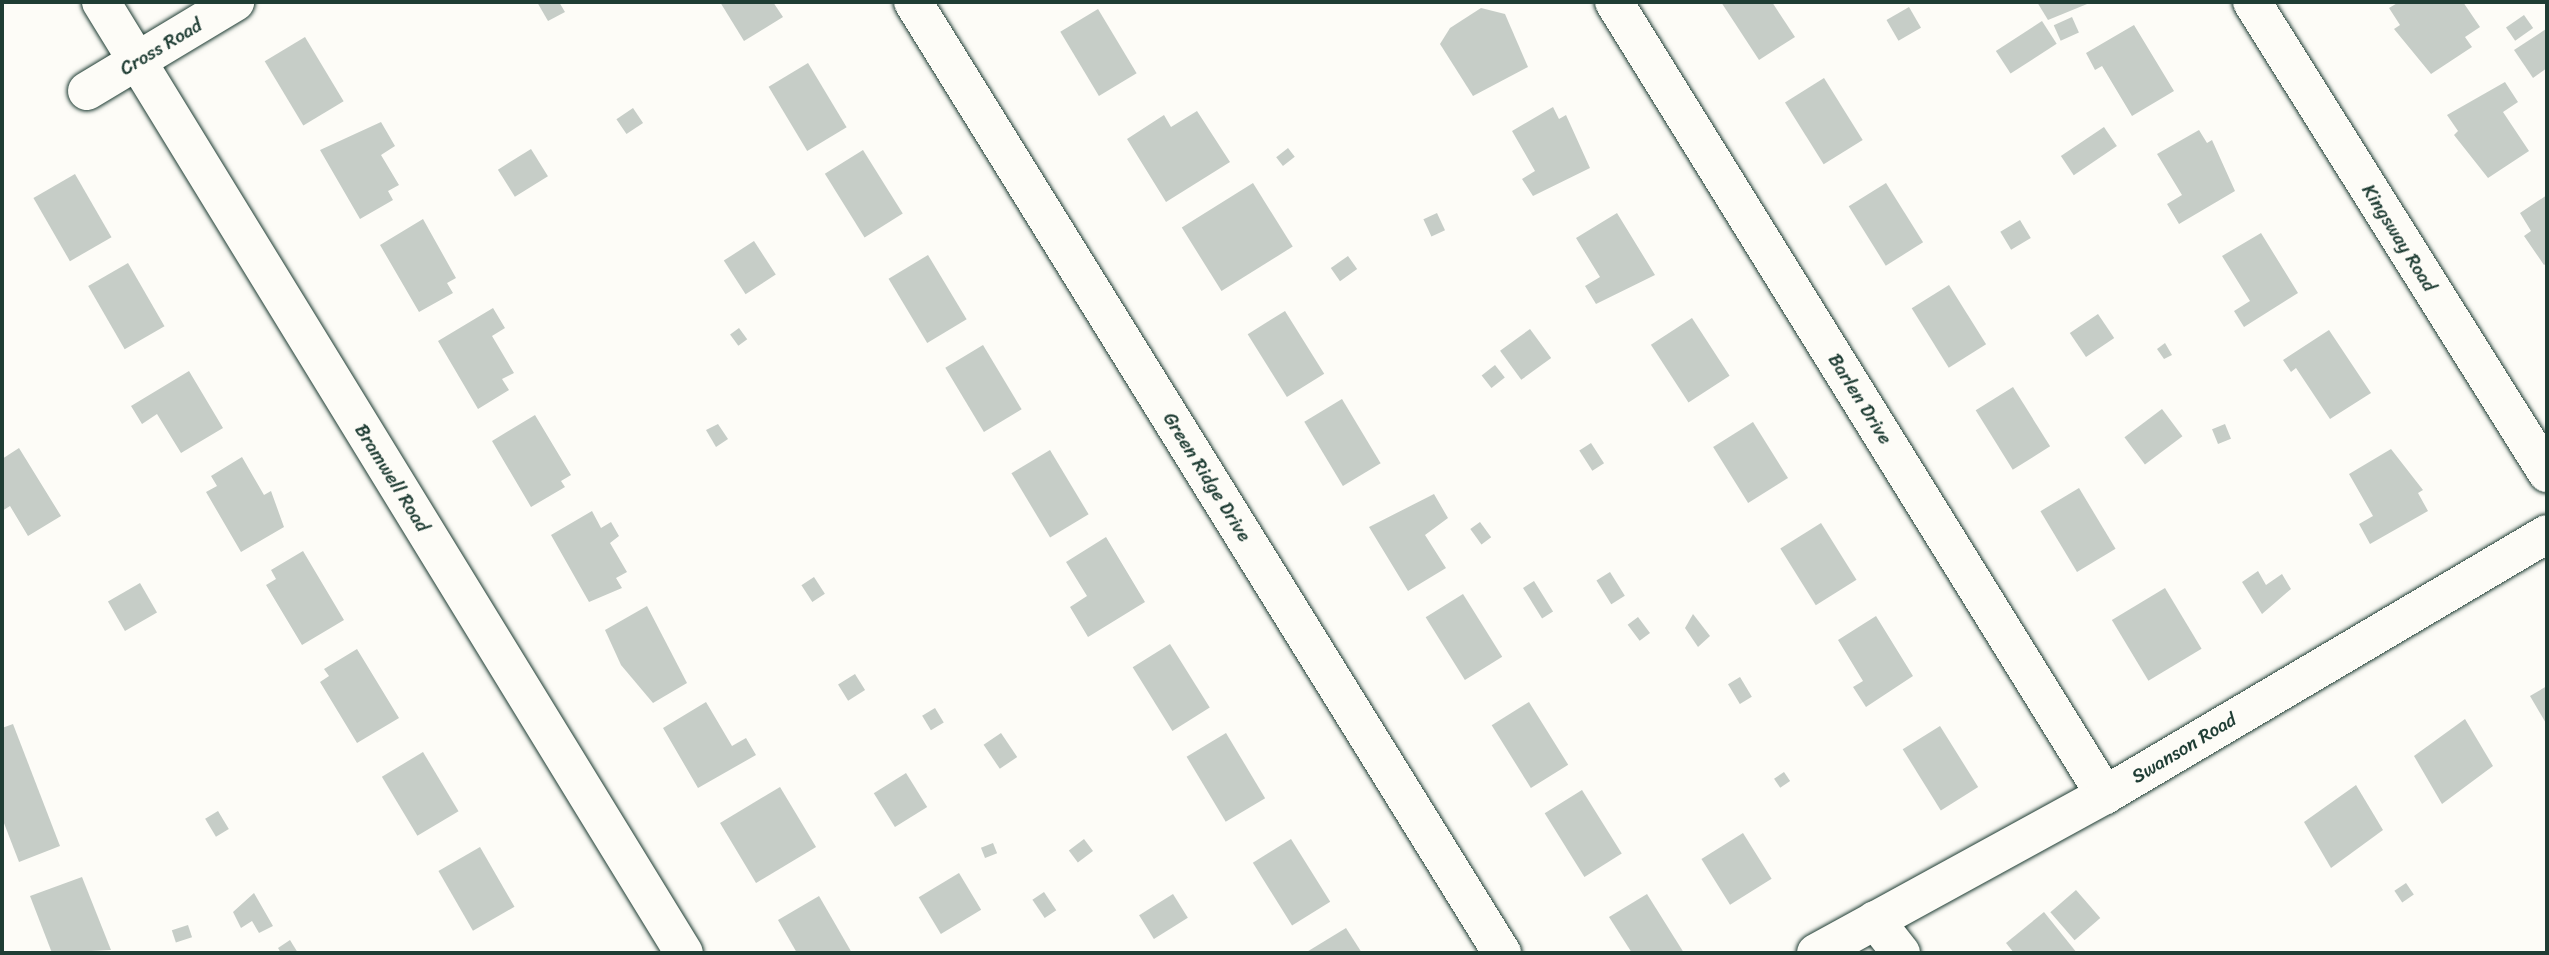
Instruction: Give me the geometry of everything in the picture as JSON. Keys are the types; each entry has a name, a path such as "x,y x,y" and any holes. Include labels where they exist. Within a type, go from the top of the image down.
{"street":[{"name":"Bramwell Road","path":"101,2 684,953"},
{"name":"Cross Road","path":"87,91 235,2"},
{"name":"Green Ridge Drive","path":"913,2 1502,953"},
{"name":"Barlen Drive","path":"1614,2 2105,795"},
{"name":"Kingsway Road","path":"2252,2 2547,473"},
{"name":"Swanson Road","path":"1816,953 2105,795 2547,534"},
{"path":"1875,920 1901,953"}],"building":[{"path":"537,2 559,2 565,12 548,21"},
{"path":"720,2 773,2 783,17 744,41"},
{"path":"1721,2 1772,2 1795,37 1759,60"},
{"path":"2037,2 2092,2 2048,20"},
{"path":"2399,2 2463,2 2480,27 2465,37 2472,47 2431,74 2394,29 2400,25 2389,8"},
{"path":"1909,7 1921,28 1898,41 1886,20"},
{"path":"1481,8 1505,14 1528,67 1473,96 1440,44 1450,28"},
{"path":"1098,9 1137,73 1099,96 1060,32"},
{"path":"2524,15 2533,28 2515,41 2506,28"},
{"path":"2072,17 2079,33 2061,41 2054,25"},
{"path":"2042,21 2057,44 2011,74 1996,51"},
{"path":"2134,25 2174,91 2132,116 2102,66 2095,70 2086,53"},
{"path":"2546,29 2547,68 2533,78 2514,50"},
{"path":"305,37 344,101 303,125 265,61"},
{"path":"808,63 847,127 807,151 769,87"},
{"path":"1824,78 1863,140 1824,164 1785,102"},
{"path":"2505,82 2518,102 2503,112 2529,151 2488,178 2454,135 2458,131 2447,115"},
{"path":"1553,107 1559,119 1566,115 1590,168 1533,196 1522,179 1535,171 1512,131"},
{"path":"633,108 643,123 626,134 616,119"},
{"path":"1197,111 1230,162 1166,202 1127,139 1164,115 1171,127"},
{"path":"381,122 395,146 381,155 399,185 388,191 393,200 360,219 320,150"},
{"path":"2104,127 2117,146 2074,175 2061,156"},
{"path":"2199,130 2207,143 2212,140 2235,191 2179,224 2167,204 2182,195 2157,154"},
{"path":"1288,148 1295,157 1283,166 1276,157"},
{"path":"531,149 548,176 515,197 498,170"},
{"path":"863,150 903,214 865,237 825,174"},
{"path":"75,174 112,237 70,261 33,198"},
{"path":"1253,183 1293,247 1222,291 1182,228"},
{"path":"1886,183 1923,242 1886,266 1849,206"},
{"path":"2547,195 2547,263 2544,265 2524,236 2531,231 2520,213"},
{"path":"1437,213 1445,230 1431,237 1423,219"},
{"path":"1617,213 1655,275 1596,304 1585,286 1600,277 1576,238"},
{"path":"423,219 456,278 447,283 453,293 419,312 380,245"},
{"path":"2020,220 2031,238 2011,250 2000,232"},
{"path":"2261,233 2298,293 2244,327 2234,311 2250,301 2222,256"},
{"path":"754,241 776,275 746,294 724,261"},
{"path":"928,255 967,319 927,343 889,279"},
{"path":"1348,256 1357,269 1340,281 1331,268"},
{"path":"128,263 164,326 125,349 88,286"},
{"path":"1949,285 1986,344 1949,368 1912,308"},
{"path":"493,308 505,328 492,336 514,373 502,379 509,390 478,409 438,341"},
{"path":"1285,311 1324,374 1287,397 1248,334"},
{"path":"2098,314 2114,338 2086,357 2070,333"},
{"path":"1692,318 1730,376 1688,403 1651,345"},
{"path":"739,328 747,339 738,346 730,334"},
{"path":"1530,329 1551,358 1521,380 1500,351"},
{"path":"2329,330 2371,393 2330,419 2296,368 2291,372 2283,360"},
{"path":"2165,343 2172,355 2164,359 2157,349"},
{"path":"983,345 1022,409 984,432 945,368"},
{"path":"1495,365 1505,378 1491,388 1482,375"},
{"path":"189,371 223,428 181,453 157,414 142,424 131,406"},
{"path":"2013,387 2050,446 2013,470 1976,410"},
{"path":"1342,399 1381,463 1343,486 1304,422"},
{"path":"2162,409 2182,436 2145,464 2124,437"},
{"path":"535,415 571,475 561,481 565,487 531,507 492,441"},
{"path":"1753,422 1788,478 1748,503 1713,447"},
{"path":"718,424 728,439 716,447 706,430"},
{"path":"2225,424 2231,439 2218,444 2212,429"},
{"path":"1591,443 1604,463 1592,471 1579,451"},
{"path":"19,448 61,516 28,536 10,506 2,511 2,459"},
{"path":"2391,449 2423,490 2418,493 2428,511 2370,544 2359,524 2373,516 2349,474"},
{"path":"1050,450 1089,514 1050,537 1011,473"},
{"path":"242,457 264,495 271,491 284,527 241,552 206,492 217,486 211,476"},
{"path":"2079,488 2116,549 2077,572 2040,511"},
{"path":"1434,494 1448,518 1425,535 1446,568 1408,591 1369,527"},
{"path":"592,511 601,528 611,522 619,536 610,543 627,572 616,578 622,588 589,602 551,535"},
{"path":"1480,522 1491,537 1481,544 1470,529"},
{"path":"1821,523 1857,580 1816,605 1780,548"},
{"path":"1106,537 1145,602 1088,637 1070,607 1087,596 1066,562"},
{"path":"303,551 344,620 302,645 266,585 276,579 271,570"},
{"path":"2258,571 2266,585 2282,574 2291,589 2262,614 2242,582"},
{"path":"1610,572 1625,596 1611,604 1596,580"},
{"path":"814,577 825,594 812,602 801,585"},
{"path":"1534,581 1553,612 1542,618 1523,588"},
{"path":"140,583 157,612 125,631 108,602"},
{"path":"2165,588 2202,649 2148,681 2112,620"},
{"path":"1463,594 1502,657 1465,680 1426,617"},
{"path":"647,606 687,683 653,703 621,665 605,630"},
{"path":"1693,614 1710,636 1698,647 1685,628"},
{"path":"1876,616 1913,676 1866,707 1853,687 1863,681 1838,640"},
{"path":"1638,617 1650,633 1640,641 1628,625"},
{"path":"1170,644 1210,708 1172,731 1133,667"},
{"path":"357,649 399,718 357,743 320,682 329,676 324,669"},
{"path":"855,674 865,690 848,701 838,685"},
{"path":"1740,677 1752,697 1740,704 1728,684"},
{"path":"2547,686 2547,725 2530,696"},
{"path":"706,702 732,746 746,738 756,755 698,788 663,728"},
{"path":"1529,702 1568,765 1531,788 1492,725"},
{"path":"935,708 944,723 931,730 922,716"},
{"path":"2465,719 2493,766 2442,804 2414,756"},
{"path":"13,724 60,846 19,862 2,818 2,728"},
{"path":"1940,726 1978,787 1941,810 1903,749"},
{"path":"1001,733 1017,757 1000,769 984,745"},
{"path":"1226,733 1265,798 1226,822 1187,757"},
{"path":"423,752 459,811 417,836 382,777"},
{"path":"1784,772 1790,781 1780,788 1774,779"},
{"path":"906,773 927,807 895,827 874,793"},
{"path":"2356,785 2383,830 2331,868 2304,822"},
{"path":"780,787 816,847 756,883 720,823"},
{"path":"1582,790 1622,854 1584,877 1545,813"},
{"path":"218,811 229,829 216,837 205,819"},
{"path":"1743,833 1772,879 1730,905 1701,859"},
{"path":"1084,839 1093,851 1078,862 1069,850"},
{"path":"1291,839 1330,902 1292,926 1253,863"},
{"path":"993,843 997,853 985,858 981,848"},
{"path":"480,847 514,907 473,931 438,871"},
{"path":"959,873 981,910 941,934 919,897"},
{"path":"82,877 111,950 52,953 30,896"},
{"path":"2406,883 2414,895 2402,902 2394,891"},
{"path":"2076,890 2100,918 2075,940 2050,912"},
{"path":"1044,892 1056,910 1045,918 1032,900"},
{"path":"254,893 273,926 259,933 252,921 241,928 233,912"},
{"path":"1173,894 1188,918 1154,939 1139,915"},
{"path":"1647,894 1684,953 1632,953 1609,917"},
{"path":"819,896 852,953 797,953 778,920"},
{"path":"2044,912 2077,953 2014,953 2006,943"},
{"path":"188,925 192,937 176,943 172,930"},
{"path":"1346,928 1362,953 1305,953"},
{"path":"290,940 298,953 281,953 278,948"}]}
